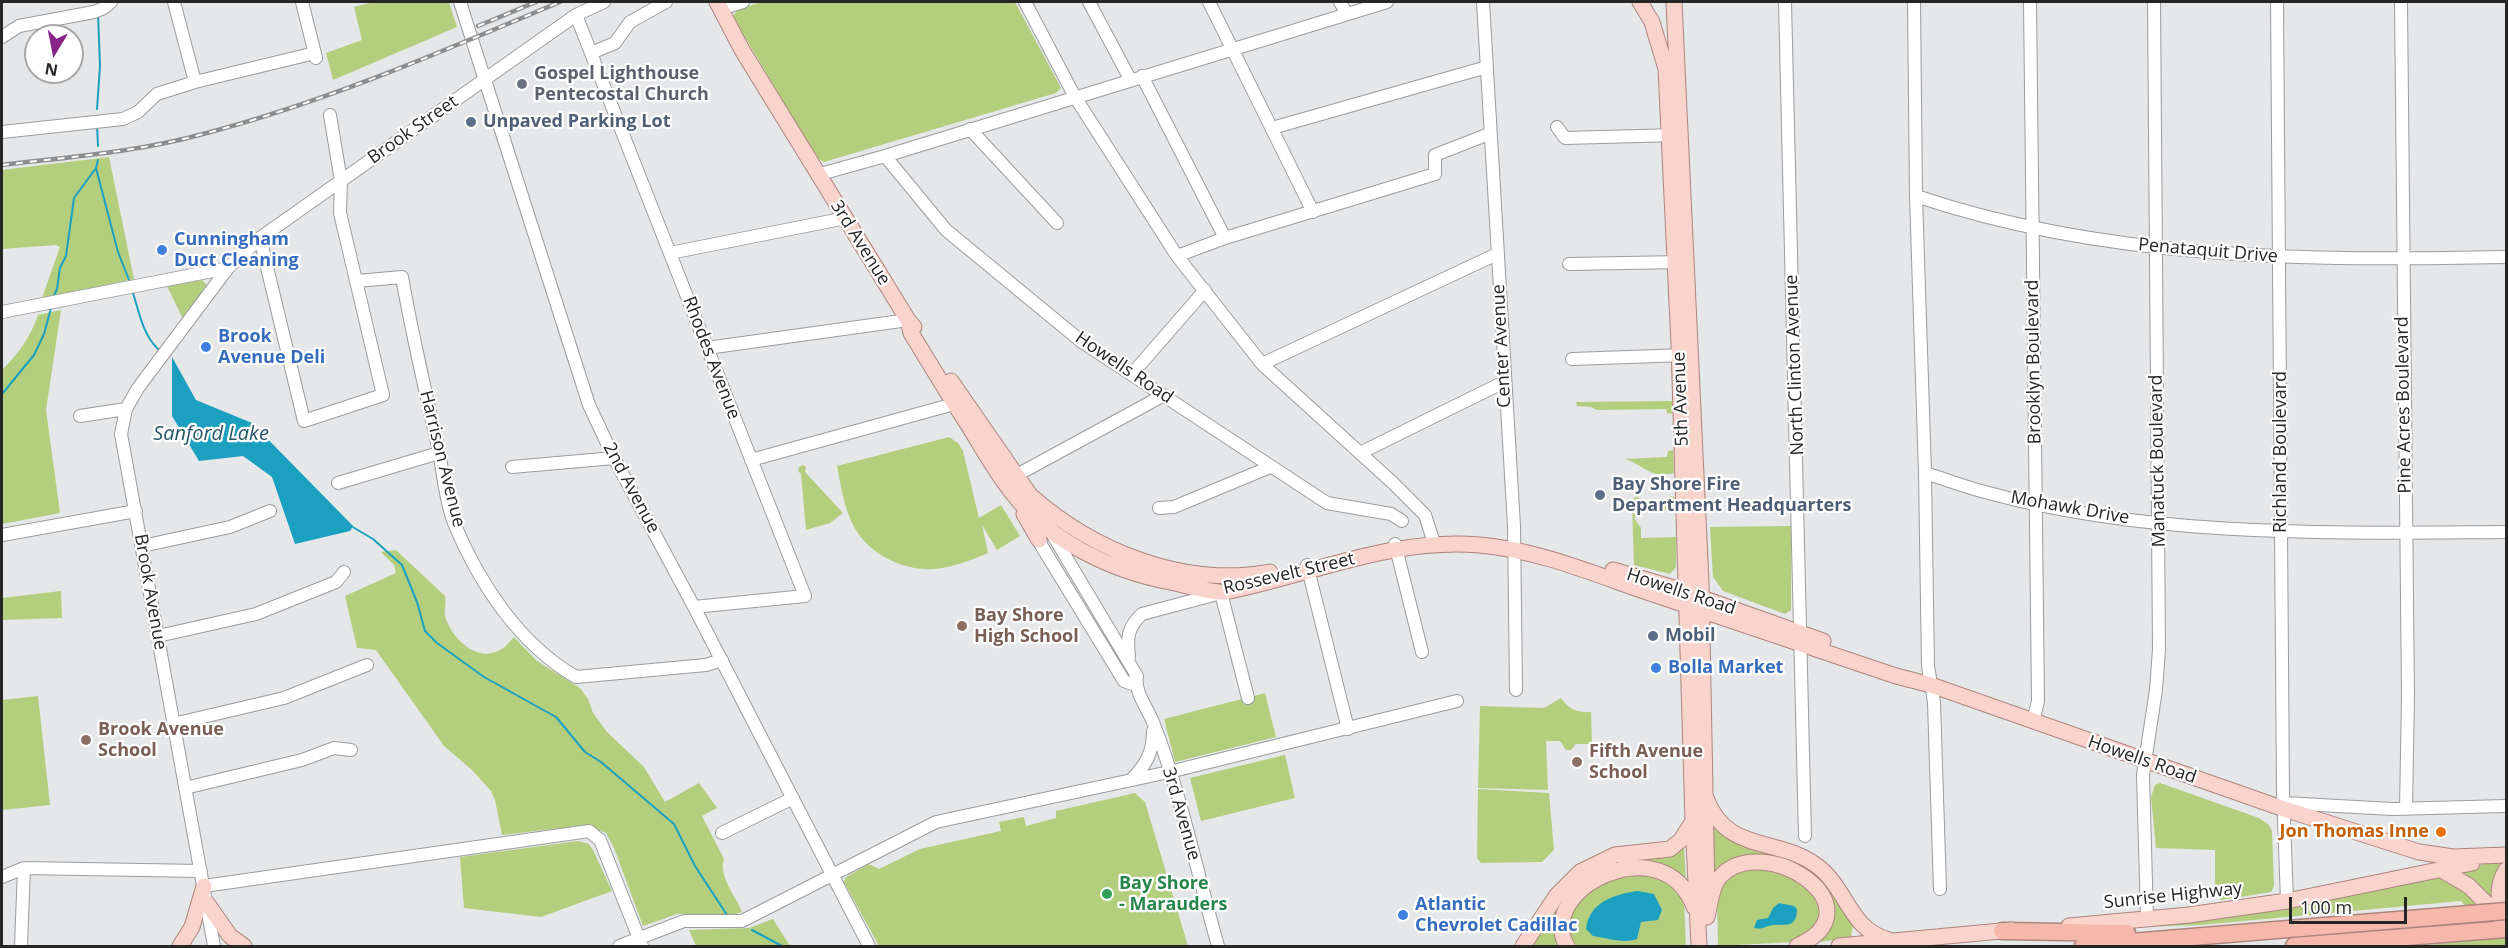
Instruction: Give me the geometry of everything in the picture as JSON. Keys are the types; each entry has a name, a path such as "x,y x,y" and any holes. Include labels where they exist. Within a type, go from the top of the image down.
{"highway":[{"path":"2084,946 2470,914 2506,921"},
{"path":"2294,946 2483,931 2506,921"},
{"path":"2002,931 2052,934 2269,931"}],"main road":[{"name":"5th Avenue","path":"1640,2 1652,22 1666,69 1675,135 1704,793 1702,917"},
{"name":"5th Avenue","path":"1674,2 1679,83 1675,135"},
{"name":"3rd Avenue","path":"719,5 742,50 908,320 1029,495 1044,522"},
{"path":"908,320 911,333 997,472 1016,498 1044,522 1135,559 1170,570 1208,575 1256,575 1307,568"},
{"name":"Rossevelt Street","path":"1044,522 1088,554 1116,566 1158,579 1221,593 1307,568"},
{"name":"Howells Road","path":"1307,568 1395,547 1462,538 1514,546 1573,562 1802,638 2145,761 2284,806 2443,870 2469,886 2506,921"},
{"name":"5th Avenue","path":"1694,601 1693,820 1704,944"},
{"path":"1704,793 1712,813 1722,827 1741,838 1789,851 1814,864 1839,888 1864,929 1892,941"},
{"path":"1523,946 1557,895 1580,872 1614,855 1670,849 1681,840 1693,820"},
{"name":"Howells Road","path":"2331,825 2437,855 2460,857 2506,855"},
{"name":"Sunrise Highway","path":"1839,946 2147,919 2287,901 2506,855"},
{"path":"1702,917 1716,882 1726,871 1751,864 1784,866 1797,871 1814,883 1821,891 1826,907 1824,921 1817,934 1797,946"},
{"path":"1567,946 1561,929 1563,915 1568,905 1589,884 1619,870 1649,868 1672,876 1688,892 1702,917"},
{"path":"2506,870 2501,880 2499,894 2506,921"},
{"path":"180,946 192,927 202,878"},
{"path":"207,903 230,936 244,946"}],"street":[{"path":"174,2 195,82"},
{"path":"2,132 128,118 157,94 195,82 315,56 302,2"},
{"name":"2nd Avenue","path":"460,2 589,405 614,458 722,660 868,946"},
{"name":"Brook Street","path":"228,268 260,238 576,15 604,2"},
{"path":"591,53 615,43 630,22 666,2"},
{"path":"719,5 743,2"},
{"path":"1025,2 1076,97 1178,256 1262,364 1425,515 1434,541"},
{"path":"1089,2 1136,77 1225,238"},
{"path":"1209,2 1313,212"},
{"path":"1340,2 1347,14"},
{"path":"817,175 1387,2"},
{"name":"Center Avenue","path":"1483,2 1514,546 1515,690"},
{"name":"North Clinton Avenue","path":"1785,2 1805,836"},
{"path":"1914,2 1916,196 1925,473 1928,666 1925,684 1934,702 1940,888"},
{"name":"Brooklyn Boulevard","path":"2030,2 2038,700 2033,722"},
{"name":"Manatuck Boulevard","path":"2147,919 2144,775 2156,690 2159,649 2154,2"},
{"name":"Richland Boulevard","path":"2277,2 2284,871 2287,901"},
{"name":"Pine Acres Boulevard","path":"2401,2 2408,696 2406,809"},
{"path":"2,37 19,26 103,7"},
{"name":"Rhodes Avenue","path":"576,15 805,597 694,607"},
{"path":"1272,128 1487,67"},
{"path":"260,238 304,421 383,395 340,213 341,181 330,116"},
{"path":"1557,127 1565,138 1675,135"},
{"path":"970,129 1057,223"},
{"path":"1178,256 1225,238 1435,174 1435,155 1489,134"},
{"name":"Howells Road","path":"885,156 946,230 1082,342 1327,503 1391,514 1402,521"},
{"name":"Penataquit Drive","path":"1916,196 1980,216 2156,248 2280,257 2403,259 2506,257"},
{"path":"670,253 846,218"},
{"path":"1262,364 1497,254"},
{"path":"1569,264 1681,262"},
{"path":"2,312 228,268"},
{"name":"Brook Avenue","path":"214,946 121,434 126,409 138,388 228,268"},
{"name":"Harrison Avenue","path":"357,280 402,277 453,521 475,565 509,618 537,649 560,668 576,677 706,665 722,660"},
{"path":"1132,374 1205,290"},
{"path":"707,348 908,320"},
{"path":"1572,359 1685,355"},
{"path":"1360,453 1504,382"},
{"path":"1015,476 1164,395"},
{"path":"751,460 954,404"},
{"path":"80,416 126,409"},
{"path":"338,483 439,453"},
{"path":"512,467 614,458"},
{"path":"1159,508 1174,507 1270,467"},
{"name":"Mohawk Drive","path":"1925,473 1986,492 2036,504 2159,522 2282,531 2506,532"},
{"path":"142,546 230,527 270,511"},
{"path":"2,535 136,512"},
{"name":"3rd Avenue","path":"1044,522 1137,676 1135,685 1153,721 1169,771 1218,946"},
{"name":"3rd Avenue","path":"1044,522 1072,595 1124,681 1135,685"},
{"path":"1395,547 1422,652"},
{"path":"1307,568 1348,729"},
{"path":"158,636 256,614 336,582 344,572"},
{"path":"1072,595 1084,587"},
{"path":"1129,661 1127,634 1133,622 1142,614 1221,593 1248,698"},
{"path":"173,724 284,698 367,664"},
{"path":"619,946 640,943 684,921 742,921 936,822 1131,780 1457,702"},
{"path":"1131,780 1146,764 1150,754 1153,742 1153,721"},
{"path":"185,788 302,760 334,748 351,750"},
{"path":"722,833 793,798"},
{"path":"2284,806 2406,809 2506,806"},
{"path":"2,877 24,868 202,878 589,831 600,840 640,943"},
{"path":"21,946 24,868"}],"green space":[{"path":"373,2 449,2 457,27 333,80 326,53 362,40 354,7"},
{"path":"761,2 1015,2 1061,88 1056,93 824,162 817,158 733,17 737,10"},
{"path":"109,157 134,279 42,298 60,247 56,245 2,249 2,170"},
{"path":"202,280 208,286 183,319 167,286"},
{"path":"61,310 46,410 60,513 2,524 2,370 23,345 38,315"},
{"path":"1672,401 1672,414 1667,413 1666,409 1597,410 1577,406 1576,402"},
{"path":"949,437 958,443 963,451 979,518 1001,505 1020,536 997,550 982,525 988,553 942,568 910,567 887,559 867,544 853,525 845,504 837,466"},
{"path":"1673,450 1674,473 1653,473 1625,459 1667,457 1668,451"},
{"path":"803,465 806,467 805,472 843,513 830,523 806,530 801,474 798,471"},
{"path":"1638,496 1641,504 1669,503 1670,496 1675,497 1675,510 1634,513 1636,517 1634,518 1641,528 1641,538 1676,537 1676,567 1670,574 1634,565 1632,504 1634,498"},
{"path":"1791,526 1791,610 1785,614 1723,591 1713,577 1710,527"},
{"path":"396,550 445,596 445,614 449,627 467,647 483,653 491,653 502,649 514,637 537,661 580,688 588,699 593,713 607,732 644,767 665,802 699,783 717,808 702,816 724,859 725,879 742,912 732,915 677,914 643,926 614,848 606,833 586,825 502,835 491,791 472,770 444,746 376,650 357,648 345,596 396,573 394,565 381,552"},
{"path":"61,591 62,618 2,620 2,598"},
{"path":"1265,693 1276,737 1175,762 1164,719"},
{"path":"38,696 50,805 2,810 2,700"},
{"path":"1561,698 1574,709 1591,712 1592,744 1576,744 1571,750 1566,750 1560,741 1546,741 1548,790 1478,788 1480,706 1544,708"},
{"path":"1285,755 1295,798 1201,821 1190,778"},
{"path":"2160,783 2259,818 2269,825 2272,831 2274,886 2271,892 2221,900 2215,896 2215,850 2156,848 2151,797 2155,785"},
{"path":"1478,789 1549,793 1554,850 1542,862 1481,863 1477,858"},
{"path":"1135,793 1145,802 1188,946 879,946 844,882 846,877 869,864 879,869 920,849 1001,831 999,822 1024,817 1026,826 1056,818 1056,811"},
{"path":"1713,822 1820,874 1853,925 1851,938 1811,943 1831,914 1787,861 1715,874"},
{"path":"578,841 589,844 612,891 541,917 464,908 460,857"},
{"path":"1684,847 1686,882 1666,868 1575,888 1563,946 1527,946 1571,886 1600,865"},
{"path":"2506,859 2498,907 2460,870"},
{"path":"1760,866 1803,879 1820,907 1818,923 1793,942 1718,946 1717,894 1729,874"},
{"path":"1627,871 1669,875 1684,901 1686,946 1574,946 1569,941 1568,913 1575,901"},
{"path":"2433,875 2455,880 2506,933 2506,946 2418,946 2491,939 2461,901 2200,925 2083,929"},
{"path":"773,919 790,946 696,946 689,930 749,928"}],"water":[{"name":"Sanford Lake","path":"172,357 196,400 252,423 353,526 350,531 295,544 272,477 243,456 199,461 172,416"},
{"path":"1638,891 1654,894 1662,910 1658,920 1641,922 1637,939 1621,941 1593,936 1586,929 1592,912 1604,901 1621,894"},
{"path":"1779,903 1794,906 1797,909 1795,920 1792,923 1754,928 1757,920 1768,918 1773,908"}],"waterway":[{"path":"97,109 100,66 98,13"},
{"path":"97,125 98,146"},
{"path":"53,298 57,289 60,268 66,256 74,198 96,168 98,160"},
{"path":"96,168 118,252 129,280"},
{"path":"133,293 145,330 158,349"},
{"path":"2,394 34,355 44,334 51,308"},
{"path":"351,526 373,539 402,565 417,602 425,631 437,643 484,677 556,717 585,752 601,762 674,824 695,866 727,915"},
{"path":"752,930 782,946"}],"railway":[{"path":"478,26 536,2"},
{"path":"2,165 154,145 249,121 384,74 560,2"}],"place":[{"name":"Gospel Lighthouse Pentecostal Church","path":"522,84"},
{"name":"Unpaved Parking Lot","path":"471,122"},
{"name":"Cunningham Duct Cleaning","path":"162,250"},
{"name":"Brook Avenue Deli","path":"206,347"},
{"name":"Bay Shore Fire Department Headquarters","path":"1600,495"},
{"name":"Bay Shore High School","path":"962,626"},
{"name":"Mobil","path":"1653,636"},
{"name":"Bolla Market","path":"1656,668"},
{"name":"Brook Avenue School","path":"86,740"},
{"name":"Fifth Avenue School","path":"1577,762"},
{"name":"Jon Thomas Inne","path":"2441,832"},
{"name":"Bay Shore - Marauders","path":"1107,894"},
{"name":"Atlantic Chevrolet Cadillac","path":"1403,915"}]}
